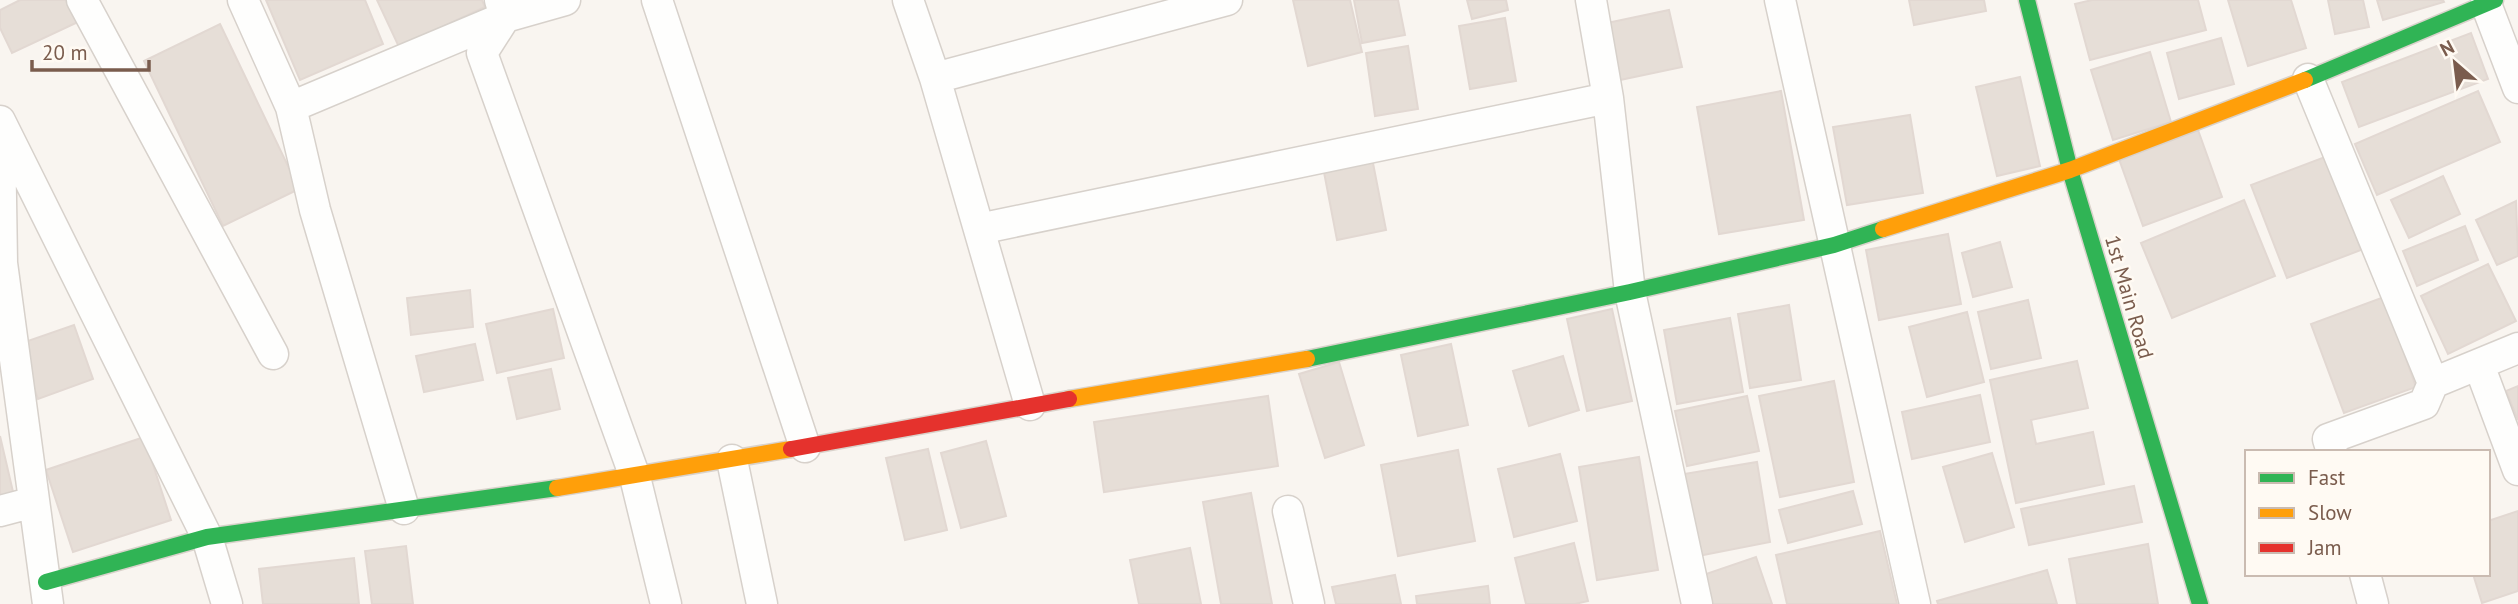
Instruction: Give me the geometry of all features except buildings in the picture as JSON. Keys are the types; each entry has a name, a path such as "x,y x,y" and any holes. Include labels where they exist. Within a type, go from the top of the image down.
{"street":[{"path":"82,0 273,354"},
{"path":"243,0 291,107 316,210 404,509"},
{"path":"291,107 502,9 565,0"},
{"path":"657,0 806,447"},
{"path":"908,0 935,78 1030,405"},
{"path":"935,78 1227,0"},
{"path":"1591,0 1608,98 1630,292 1697,604"},
{"path":"1780,0 1915,604"},
{"name":"1st Main Road","path":"2027,0 2070,170 2200,604"},
{"path":"0,135 1,263 47,593 207,537 635,477 1030,405 1282,364 1630,292 1834,245 2070,170 2308,79 2490,2 2518,88"},
{"path":"502,9 482,53 635,477 666,604"},
{"path":"2308,79 2433,383"},
{"path":"979,229 1608,98"},
{"path":"0,121 207,537 227,604"},
{"path":"2331,450 2328,439 2424,404 2433,383 2518,348"},
{"path":"2479,365 2518,470"},
{"path":"732,460 762,604"},
{"path":"0,510 34,502"},
{"path":"1287,511 1309,604"},
{"path":"2366,576 2373,604"}],"traffic: fast":[{"path":"2027,0 2070,170 2200,604"},
{"path":"2305,80 2495,0"},
{"path":"1307,359 1630,292 1834,245 1883,229"},
{"path":"46,582 207,537 557,488"}],"traffic: slow":[{"path":"1883,229 2070,170 2305,80"},
{"path":"1069,399 1307,359"},
{"path":"557,488 791,449"}],"traffic: jam":[{"path":"791,449 1069,399"}]}
